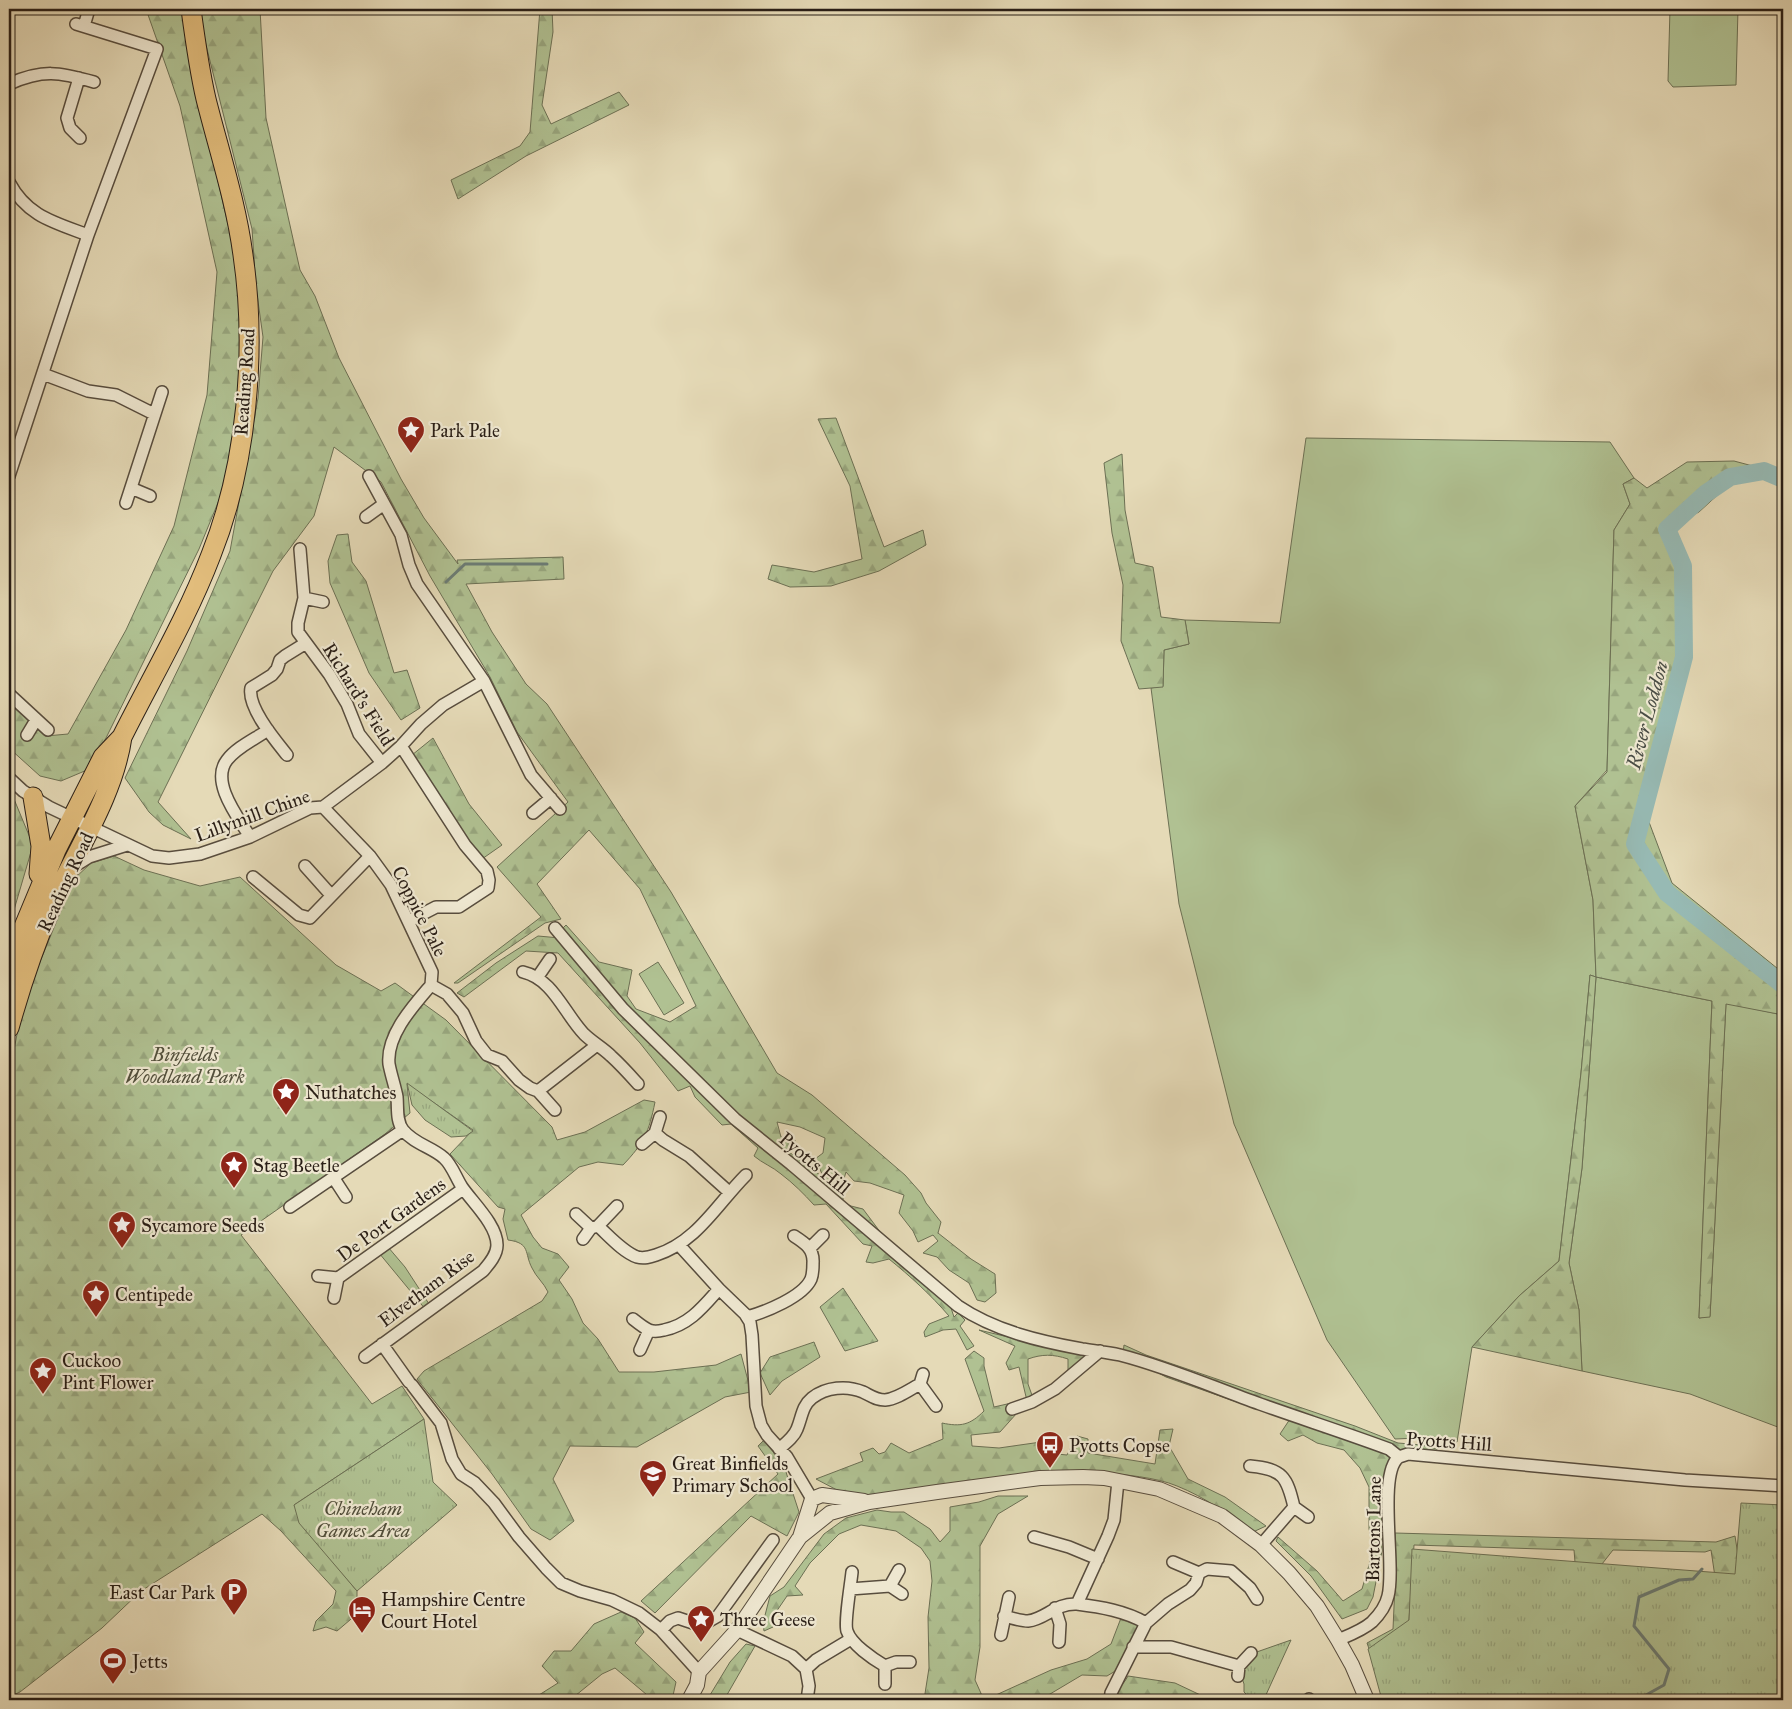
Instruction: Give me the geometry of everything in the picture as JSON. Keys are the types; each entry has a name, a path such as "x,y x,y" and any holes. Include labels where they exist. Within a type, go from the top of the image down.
{"highway":[{"name":"Reading Road","path":"9,970 30,912 72,817 103,757 122,737 189,605 211,556 230,499 236,469 246,404 248,309 243,254 230,186 206,97 194,39 191,9"},
{"name":"Reading Road","path":"9,1028 22,982 40,934 114,771 120,755 122,737"},
{"path":"30,912 42,853 33,797"},
{"path":"30,912 49,889 77,833 90,826"}],"street":[{"path":"9,476 88,235 156,49 80,25 89,9"},
{"path":"9,84 24,78 48,73 57,73 94,82"},
{"path":"79,78 67,118 70,128 82,140"},
{"path":"9,182 16,196 39,215 88,235"},
{"path":"43,374 88,391 116,395 154,414"},
{"path":"126,503 162,392"},
{"path":"368,476 401,534 409,565 417,584 484,681 531,775 560,809"},
{"path":"131,488 150,496"},
{"path":"366,517 384,504"},
{"name":"Richard's Field","path":"300,549 304,598 298,632 329,674 347,704 359,734 382,763"},
{"path":"304,598 323,602"},
{"name":"Richard's Field","path":"286,755 268,730 252,702 251,688 272,675 277,669 280,660 306,643"},
{"name":"Lillymill Chine","path":"9,778 23,791 49,807 152,856 169,858 200,854 250,837 310,808 323,807 382,763 443,705 484,681"},
{"path":"9,694 48,730"},
{"path":"27,736 36,720"},
{"path":"250,837 224,790 221,771 234,753 268,730"},
{"path":"401,746 454,828 487,871 489,880 488,888 459,907 436,907 409,921"},
{"path":"533,813 551,798"},
{"name":"Coppice Pale","path":"323,807 370,856 392,885 432,972 431,985"},
{"path":"70,869 89,857 127,845"},
{"name":"Coppice Pale","path":"253,877 299,915 310,918 370,856"},
{"path":"305,866 332,895"},
{"name":"Pyotts Hill","path":"555,928 623,1009 735,1118 958,1306 991,1325 1054,1344 1119,1355 1164,1369 1389,1449 1399,1457 1408,1454 1685,1480 1783,1486"},
{"path":"537,978 550,959"},
{"path":"523,972 533,974 544,983 558,999 572,1020 596,1045 610,1054 638,1084"},
{"path":"290,1207 403,1130 398,1117 397,1096 389,1062 390,1052 397,1031 408,1013 431,985 448,994 487,1056 502,1061 519,1080 538,1091 555,1110"},
{"path":"538,1091 596,1045"},
{"path":"642,1144 655,1133 660,1117"},
{"name":"Elvetham Rise","path":"365,1357 483,1272 494,1258 498,1246 495,1234 489,1223 463,1189 446,1160 437,1152 414,1141 403,1130"},
{"path":"655,1133 689,1156 729,1192"},
{"path":"576,1214 638,1257 647,1258 679,1245 708,1220 729,1192 746,1175"},
{"path":"333,1178 346,1197"},
{"name":"De Port Gardens","path":"318,1276 338,1278 463,1189"},
{"path":"583,1239 617,1206"},
{"path":"810,1248 823,1235"},
{"path":"747,1317 776,1306 807,1285 811,1279 813,1257 810,1248 794,1236"},
{"path":"679,1245 750,1322 756,1406 761,1425 767,1435 787,1457 804,1486 816,1500 831,1502 826,1516 800,1537"},
{"name":"De Port Gardens","path":"334,1298 338,1278"},
{"path":"633,1319 649,1330 665,1330 685,1323 719,1289"},
{"path":"640,1350 649,1330"},
{"name":"Elvetham Rise","path":"382,1344 441,1423 452,1458 462,1474 475,1483 494,1503 518,1537 546,1568 561,1583 580,1591 612,1600 639,1613 661,1630 699,1672"},
{"path":"1012,1409 1032,1402 1055,1389 1100,1351"},
{"path":"779,1449 791,1438 797,1429 805,1405 820,1393 830,1389 856,1389 874,1399 885,1400 895,1397 921,1379 936,1406"},
{"name":"Bartons Lane","path":"1338,1640 1371,1622 1386,1602 1389,1594 1388,1488 1392,1468 1399,1457"},
{"path":"1250,1466 1266,1467 1285,1478 1294,1507 1308,1517"},
{"path":"816,1500 813,1516 826,1516 869,1502 1040,1478 1083,1477 1118,1481 1158,1489 1222,1516 1261,1545 1289,1573 1317,1606 1338,1640 1352,1665 1367,1700"},
{"path":"1077,1604 1114,1520 1118,1481"},
{"path":"816,1500 869,1502"},
{"path":"689,1700 697,1685 699,1672 737,1630 800,1537 816,1500"},
{"path":"1261,1545 1294,1507"},
{"path":"1034,1537 1069,1547 1098,1559"},
{"path":"661,1630 670,1621 678,1618 696,1624 704,1624 718,1616 773,1540"},
{"path":"1174,1562 1199,1573 1207,1570 1231,1571 1250,1588 1256,1599"},
{"path":"890,1586 898,1570"},
{"path":"852,1572 846,1630 851,1639 884,1666"},
{"path":"1110,1700 1111,1693 1146,1623 1168,1604 1190,1590 1196,1584 1199,1573"},
{"path":"850,1589 890,1586 902,1594"},
{"path":"1001,1636 1009,1597"},
{"path":"1004,1616 1026,1621 1033,1620 1067,1603 1121,1612 1146,1623"},
{"path":"1054,1608 1060,1624 1059,1642"},
{"path":"737,1630 799,1661 806,1669 807,1700"},
{"path":"806,1669 816,1660 851,1639"},
{"path":"1133,1647 1171,1647 1238,1671 1251,1653"},
{"path":"884,1666 896,1662 910,1662"},
{"path":"884,1666 885,1684"}],"green space":[{"path":"146,9 184,9 196,86 230,233 242,300 241,391 224,488 199,549 106,738 87,770 61,781 40,776 9,748 9,701 46,736 68,734 126,630 174,526 207,395 217,272 180,106"},
{"path":"200,9 260,9 266,118 300,270 315,296 339,358 401,479 424,518 458,564 457,560 563,557 564,579 466,584 492,632 526,684 547,704 671,892 777,1073 812,1095 905,1175 921,1193 926,1203 941,1222 938,1233 971,1259 995,1274 996,1293 985,1302 977,1300 969,1283 949,1270 937,1257 923,1253 938,1241 933,1235 918,1242 913,1231 899,1213 904,1195 870,1183 854,1181 846,1172 843,1182 843,1202 863,1209 884,1237 921,1267 915,1273 951,1308 954,1317 958,1313 965,1320 960,1326 974,1346 967,1350 956,1329 943,1330 925,1337 924,1332 929,1324 949,1316 935,1301 889,1259 873,1263 866,1262 872,1246 863,1244 826,1204 814,1205 785,1177 754,1156 758,1148 731,1124 722,1125 695,1097 690,1086 678,1091 640,1043 558,953 526,951 464,997 457,993 496,963 538,936 560,938 562,929 566,925 599,962 632,970 627,996 636,1009 670,1022 696,1006 640,889 589,830 537,884 561,919 545,923 458,983 454,983 541,917 497,867 568,802 517,732 490,677 430,576 381,482 334,447 314,516 273,571 158,802 191,839 163,825 149,812 125,778 187,651 230,551 258,398 263,337 256,287 252,229 202,29","holes":["777,1122 800,1127 825,1138 823,1153 815,1159 824,1178 785,1149 794,1150 795,1140 781,1137"]},
{"path":"540,9 552,9 553,32 542,105 551,124 619,92 629,105 526,156 458,199 451,180 520,146 530,132"},
{"path":"1670,9 1738,9 1736,85 1673,87 1668,81"},
{"path":"836,418 884,547 923,530 926,545 879,571 831,586 790,587 768,579 772,565 814,572 862,559 850,486 818,419"},
{"path":"1306,438 1610,442 1634,478 1623,484 1630,504 1614,530 1607,770 1575,806 1593,900 1596,977 1590,975 1581,1073 1559,1261 1519,1296 1472,1347 1457,1442 1442,1437 1395,1439 1327,1340 1234,1124 1179,904 1151,688 1163,686 1164,650 1189,644 1185,620 1280,623"},
{"path":"1122,454 1125,510 1135,563 1153,567 1161,617 1185,620 1189,644 1164,650 1163,687 1139,689 1121,641 1123,585 1112,533 1104,463"},
{"path":"1734,461 1783,474 1783,485 1770,479 1735,479 1699,512 1672,525 1689,600 1671,720 1649,822 1672,883 1783,973 1783,1015 1726,1004 1710,1317 1699,1318 1712,1001 1596,977 1593,900 1575,806 1607,772 1614,530 1630,504 1623,484 1634,478 1647,488 1687,462"},
{"path":"348,534 352,562 366,581 394,673 407,670 420,708 401,720 369,673 330,583 328,561 337,535"},
{"path":"433,738 469,804 502,845 482,859 440,807 412,755"},
{"path":"9,787 33,845 9,927"},
{"name":"Binfields Woodland Park","path":"114,856 144,870 200,886 240,877 336,965 381,991 395,983 446,1020 552,1127 557,1140 585,1132 644,1100 655,1102 645,1136 623,1165 598,1162 579,1167 521,1215 533,1237 542,1248 558,1254 569,1267 559,1280 572,1299 583,1323 598,1339 619,1372 654,1372 716,1365 741,1354 751,1392 725,1397 637,1447 570,1446 553,1479 574,1521 550,1540 531,1529 492,1474 417,1379 424,1371 542,1301 548,1292 534,1271 524,1246 515,1241 508,1240 503,1219 505,1209 498,1207 450,1154 473,1130 407,1084 410,1113 385,1134 241,1235 372,1404 402,1386 424,1419 294,1505 338,1568 357,1591 357,1614 337,1631 326,1627 313,1631 316,1621 333,1604 336,1591 281,1531 262,1514 141,1591 102,1628 20,1692 9,1697 9,1418 13,1416 9,1406 9,1076 23,1003 74,879 91,863"},
{"path":"658,962 684,1003 664,1015 639,974"},
{"path":"1590,975 1596,977 1582,1168 1569,1263 1579,1310 1582,1371 1472,1347 1519,1296 1559,1261 1581,1073"},
{"path":"1596,977 1712,1001 1699,1318 1710,1316 1726,1003 1783,1015 1783,1429 1690,1394 1582,1371 1579,1310 1569,1263 1582,1168"},
{"path":"407,1083 473,1131 466,1136 451,1137 425,1120 412,1105"},
{"path":"388,1247 405,1267 431,1307 426,1310 379,1253"},
{"path":"843,1288 878,1341 845,1351 820,1307"},
{"path":"979,1330 1083,1353 1090,1358 1068,1372 1068,1359 1048,1355 1028,1359 1028,1384 1033,1398 1027,1401 1019,1367 1009,1370 1006,1363 1015,1346"},
{"path":"814,1342 820,1357 782,1381 770,1395 760,1373 770,1357"},
{"path":"1124,1345 1146,1355 1355,1426 1398,1443 1422,1445 1437,1449 1437,1455 1389,1461 1382,1486 1382,1551 1373,1597 1367,1609 1342,1619 1311,1576 1276,1541 1278,1537 1317,1571 1343,1601 1362,1589 1374,1548 1369,1529 1369,1487 1360,1468 1344,1450 1317,1443 1303,1435 1288,1441 1280,1434 1290,1419 1166,1377 1123,1354"},
{"path":"974,1351 984,1358 984,1366 994,1407 1016,1402 1017,1413 1000,1432 971,1435 972,1446 999,1448 1048,1441 1057,1454 1067,1455 1077,1436 1088,1439 1088,1453 1155,1464 1160,1430 1173,1429 1169,1446 1188,1479 1225,1497 1266,1526 1253,1532 1207,1501 1187,1490 1160,1480 1101,1472 864,1498 837,1490 816,1479 863,1461 860,1453 873,1448 879,1454 885,1452 891,1443 909,1453 943,1439 942,1423 960,1425 970,1422 979,1416 984,1411 965,1359"},
{"name":"Chineham Games Area","path":"424,1419 433,1482 457,1505 357,1591 299,1523 294,1505"},
{"path":"764,1440 784,1466 799,1512 787,1536 751,1516 655,1613 641,1601 778,1474 758,1446"},
{"path":"998,1496 1028,1496 998,1514 980,1546 980,1647 975,1680 984,1700 924,1700 929,1668 928,1617 932,1581 930,1561 921,1548 896,1531 861,1525 839,1534 810,1563 795,1586 803,1595 787,1596 774,1615 773,1627 764,1631 763,1623 770,1596 784,1587 824,1534 846,1518 877,1510 904,1512 930,1529 940,1542 950,1531 950,1507 979,1502"},
{"path":"1741,1503 1783,1505 1783,1700 1382,1700 1368,1649 1409,1620 1412,1549 1735,1574"},
{"path":"1395,1533 1716,1542 1735,1536 1754,1658 1728,1664 1711,1550 1705,1552 1613,1550 1591,1578 1577,1587 1574,1550 1414,1545 1409,1620 1387,1699 1367,1643 1393,1629 1396,1562"},
{"path":"621,1612 635,1618 644,1632 635,1643 676,1682 672,1700 653,1700 615,1668 602,1674 570,1700 531,1700 558,1683 542,1666 554,1651 571,1651 594,1624"},
{"path":"1121,1618 1141,1624 1117,1670 1107,1676 1082,1675 1040,1700 985,1700 1051,1670 1087,1659 1111,1644"},
{"path":"1291,1640 1265,1697 1262,1700 1252,1700 1244,1692 1244,1684 1238,1666 1251,1654"},
{"path":"746,1644 755,1646 724,1700 707,1700 730,1662"},
{"path":"1128,1676 1175,1683 1211,1700 1148,1698 1147,1700 1109,1700"}],"waterway":[{"name":"River Loddon","path":"1783,479 1764,471 1730,477 1705,494 1667,529 1683,566 1684,657 1635,844 1667,893 1783,985"},
{"path":"446,582 465,564 547,564"},
{"path":"1637,1700 1664,1685 1669,1669 1634,1626 1639,1597 1679,1580 1693,1579 1702,1569"}],"place":[{"name":"Park Pale","path":"411,454"},
{"name":"Nuthatches","path":"286,1116"},
{"name":"Stag Beetle","path":"234,1189"},
{"name":"Sycamore Seeds","path":"122,1249"},
{"name":"Centipede","path":"96,1318"},
{"name":"Cuckoo Pint Flower","path":"43,1395"},
{"name":"Pyotts Copse","path":"1050,1469"},
{"name":"Great Binfields Primary School","path":"653,1498"},
{"name":"East Car Park","path":"234,1616"},
{"name":"Hampshire Centre Court Hotel","path":"362,1634"},
{"name":"Three Geese","path":"701,1643"},
{"name":"Jetts","path":"113,1685"}]}
